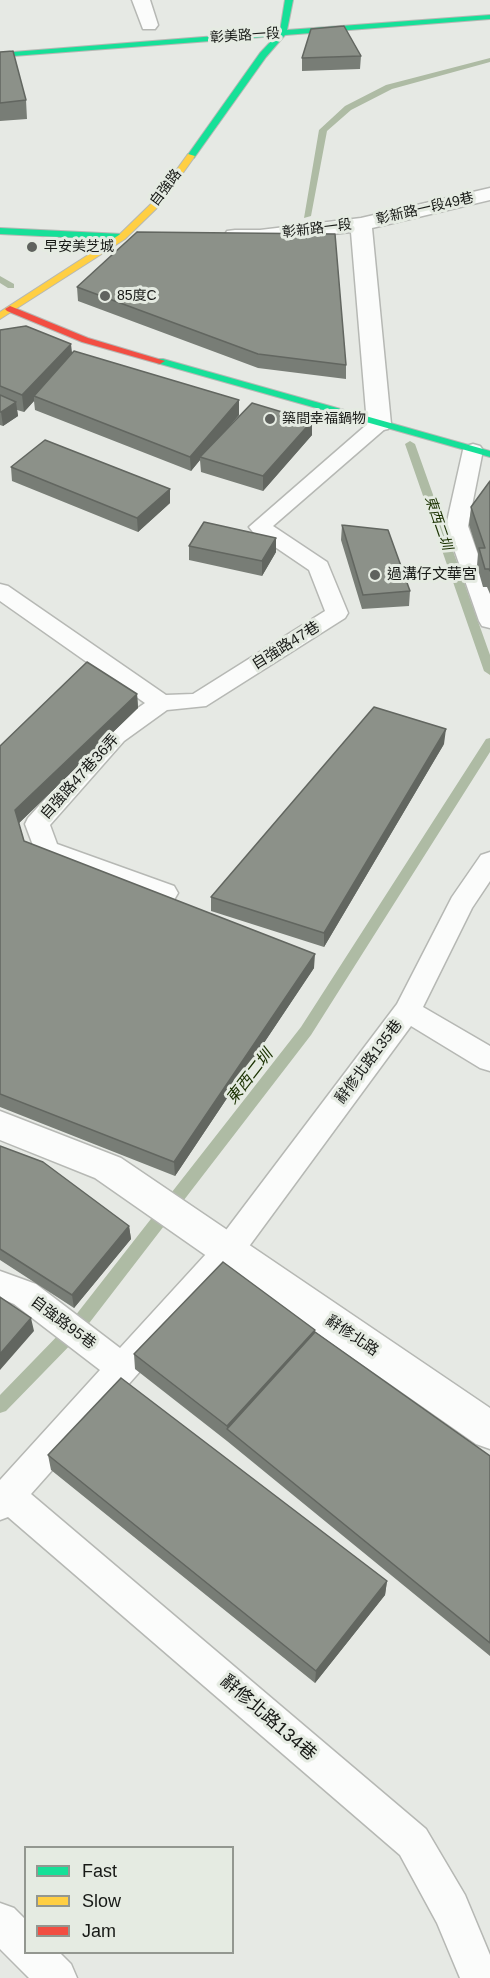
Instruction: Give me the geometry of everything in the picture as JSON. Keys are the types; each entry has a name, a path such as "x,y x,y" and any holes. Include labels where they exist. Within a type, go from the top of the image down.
{"street":[{"path":"141,0 149,25"},
{"path":"283,33 289,0"},
{"name":"彰美路一段","path":"0,55 490,17"},
{"name":"自強路","path":"5,312 122,237 157,203 263,56 283,33"},
{"name":"彰新路一段49巷","path":"360,224 490,194"},
{"name":"彰新路一段","path":"214,236 260,236 360,224 379,424"},
{"path":"0,231 157,237"},
{"path":"5,312 86,340 482,452"},
{"name":"辭修北路","path":"0,1125 108,1168 490,1431"}],"lane":[{"name":"自強路47巷","path":"160,703 198,701 337,614 319,567 260,527 379,424"},
{"path":"482,452 456,526 490,621"},
{"path":"0,591 160,703"},
{"name":"自強路47巷36弄","path":"160,703 116,735 37,824 46,850 165,893"},
{"name":"辭修北路135巷","path":"221,1245 406,1011 461,904 490,861"},
{"path":"406,1011 490,1060"},
{"name":"辭修北路134巷","path":"221,1245 111,1359 4,1499 413,1842 450,1909 480,1978"},
{"name":"自強路95巷","path":"0,1284 25,1294 111,1359"},
{"path":"0,1922 24,1945"},
{"path":"32,1954 57,1978"}],"building":[{"path":"344,26 361,56 302,58 311,29"},
{"path":"13,51 26,100 0,103 0,52"},
{"path":"137,232 335,234 346,365 258,354 77,287"},
{"path":"26,326 71,344 22,395 0,386 0,330"},
{"path":"74,351 239,400 190,457 34,396"},
{"path":"0,395 16,402 0,412"},
{"path":"252,403 312,421 263,476 200,457"},
{"path":"45,440 170,489 137,518 11,467"},
{"path":"490,481 490,571 485,569 479,548 485,548 471,507"},
{"path":"204,522 276,538 262,561 189,546"},
{"name":"過溝仔文華宮","path":"342,525 388,530 410,591 363,595"},
{"path":"87,662 137,694 15,810 24,841 315,954 174,1162 0,1094 0,746"},
{"path":"374,707 446,729 324,933 211,897"},
{"path":"0,1146 43,1162 129,1226 72,1295 0,1249"},
{"path":"223,1262 315,1330 227,1426 134,1354"},
{"path":"0,1297 31,1318 0,1354"},
{"path":"315,1332 490,1456 490,1643 227,1429"},
{"path":"121,1378 387,1581 316,1671 48,1455"}],"waterway":[{"path":"307,216 323,130 348,108 389,87 490,60"},
{"path":"0,279 11,286"},
{"name":"東西二圳","path":"410,444 490,671"},
{"name":"東西二圳","path":"0,1406 74,1330 306,1031 490,742"}],"traffic: fast":[{"path":"191,156 263,55 283,33 289,0"},
{"path":"0,55 490,17"},
{"path":"0,231 122,237"},
{"path":"160,361 490,454"}],"traffic: slow":[{"path":"0,316 122,237 157,203 191,156"}],"traffic: jam":[{"path":"10,309 85,340 160,361"}],"place":[{"name":"早安美芝城","path":"32,247"},
{"name":"85度C","path":"105,296"},
{"name":"築間幸福鍋物","path":"270,419"},
{"name":"過溝仔文華宮","path":"375,575"}]}
